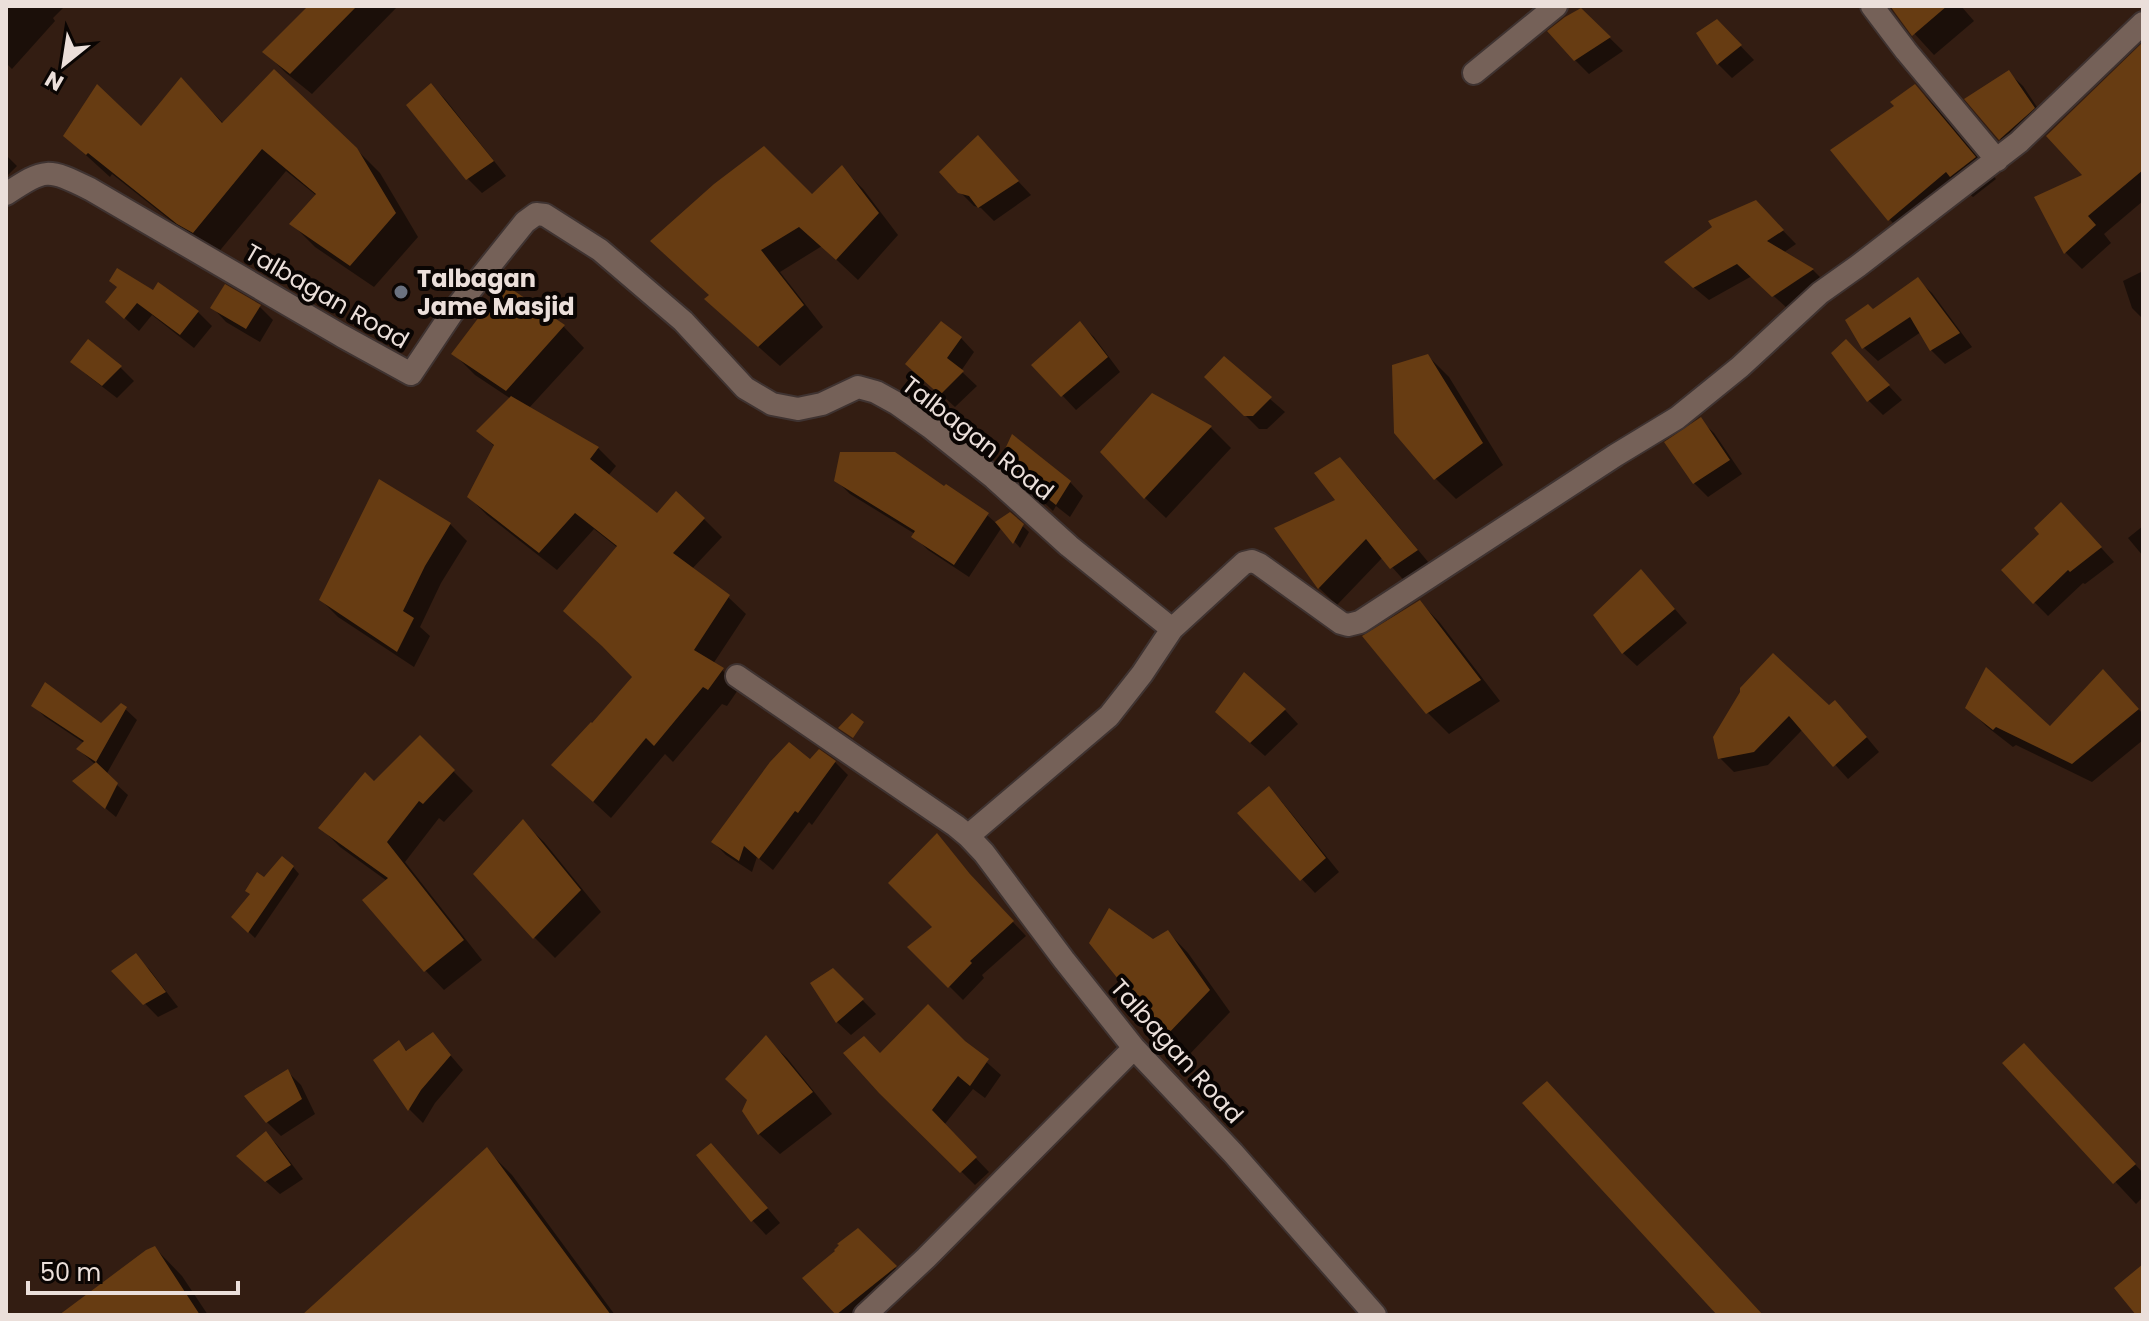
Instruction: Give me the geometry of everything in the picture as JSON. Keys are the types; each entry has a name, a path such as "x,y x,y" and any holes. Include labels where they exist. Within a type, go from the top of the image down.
{"street":[{"path":"1474,73 1556,6"},
{"path":"1872,6 1997,160"},
{"path":"968,836 1109,716 1172,629 1244,563 1252,561 1259,564 1334,619 1348,625 1360,622 1677,418 1740,367 1820,293 2019,142 2143,23"},
{"name":"Talbagan Road","path":"6,194 37,174 59,174 411,374 452,313 525,222 533,216 545,215 600,250 683,321 745,388 772,404 798,409 822,404 858,387 896,403 994,478 1069,546 1172,629"},
{"name":"Talbagan Road","path":"737,676 968,836 1134,1048 1233,1153 1375,1315"},
{"path":"865,1315 926,1258 1134,1048"}],"shaded area":[{"path":"6,6 2143,6 2143,1315 6,1315"}],"building":[{"path":"308,6 357,6 290,74 262,52"},
{"path":"1890,6 1947,6 1912,36"},
{"path":"1581,8 1611,37 1574,61 1547,31"},
{"path":"1717,19 1742,45 1717,65 1696,33"},
{"path":"2143,42 2143,170 2088,216 2096,225 2064,254 2034,197 2082,175 2046,136"},
{"path":"274,69 357,148 396,213 350,266 289,224 316,194 262,149 193,233 63,136 97,84 141,126 181,77 222,123"},
{"path":"2009,70 2035,108 1999,140 1964,99"},
{"path":"431,83 494,161 466,180 406,105"},
{"path":"1915,84 1976,157 1950,177 1946,172 1888,221 1830,150 1894,106 1890,102"},
{"path":"978,135 1019,181 978,208 969,196 958,193 939,172"},
{"path":"764,146 812,194 842,165 879,213 836,260 799,227 761,250 804,305 758,347 704,299 709,295 650,241 714,184"},
{"path":"1756,200 1784,230 1767,241 1814,269 1772,297 1737,264 1693,288 1664,262 1712,227 1708,221"},
{"path":"117,268 153,290 158,282 199,311 180,335 137,303 124,319 105,302 117,287 109,281"},
{"path":"1918,277 1960,333 1930,351 1910,317 1862,349 1845,320 1868,304 1873,309"},
{"path":"225,284 261,305 246,329 210,308"},
{"path":"504,284 565,325 506,391 451,354"},
{"path":"941,321 962,337 947,358 964,371 940,395 905,364"},
{"path":"1080,321 1108,357 1061,397 1031,365"},
{"path":"88,339 122,366 102,386 70,362"},
{"path":"1846,339 1890,385 1867,402 1831,353"},
{"path":"1428,354 1483,443 1434,480 1394,433 1392,365"},
{"path":"1224,356 1272,397 1253,416 1244,416 1204,377"},
{"path":"1152,393 1212,426 1144,499 1100,452"},
{"path":"511,396 599,447 590,459 657,513 676,491 705,518 673,553 730,595 694,650 724,668 708,690 703,687 654,746 646,738 593,802 551,765 632,677 563,611 617,546 575,513 539,553 467,497 494,445 476,431"},
{"path":"1701,417 1730,460 1693,484 1664,442"},
{"path":"1012,434 1071,481 1056,505 1042,494 1038,499 1034,496 1039,492 1000,460"},
{"path":"840,452 895,452 989,513 954,565 911,537 915,531 834,481"},
{"path":"1340,457 1418,550 1390,569 1366,539 1318,589 1274,528 1335,500 1314,473"},
{"path":"379,479 451,523 403,611 414,618 397,652 319,600"},
{"path":"2061,502 2102,547 2070,572 2068,570 2033,604 2001,570 2039,534 2034,528"},
{"path":"1010,512 1024,524 1013,544 995,522"},
{"path":"1641,569 1675,609 1622,654 1593,615"},
{"path":"1420,600 1481,680 1426,714 1362,636"},
{"path":"1773,653 1829,705 1835,700 1867,737 1833,767 1789,716 1754,752 1718,759 1713,737 1740,688"},
{"path":"1986,667 2050,726 2103,669 2139,709 2072,764 1996,727 1993,730 1965,708"},
{"path":"1244,672 1286,709 1250,743 1215,712"},
{"path":"45,682 101,723 121,703 127,707 96,762 76,749 84,741 31,706"},
{"path":"852,713 864,722 853,738 838,728"},
{"path":"420,735 455,770 423,804 419,801 387,842 464,940 424,972 362,900 388,878 318,828 365,772 374,781"},
{"path":"789,742 810,759 819,749 836,761 759,859 744,846 739,861 711,842 770,762"},
{"path":"96,762 118,783 105,809 72,781"},
{"path":"1269,786 1326,858 1300,881 1237,813"},
{"path":"523,819 581,890 533,939 473,874"},
{"path":"937,833 1014,921 970,961 972,963 948,988 907,947 932,927 888,883"},
{"path":"282,856 294,866 248,933 231,917 250,894 245,891 257,872 264,877"},
{"path":"1109,908 1153,939 1168,930 1210,990 1165,1037 1089,943"},
{"path":"136,953 166,992 143,1005 111,971"},
{"path":"833,968 864,999 836,1023 810,983"},
{"path":"928,1004 965,1041 989,1059 970,1086 958,1076 932,1110 977,1157 960,1173 843,1053 864,1036 880,1053"},
{"path":"433,1032 451,1055 421,1090 408,1111 373,1060 399,1040 406,1051"},
{"path":"766,1035 813,1092 758,1135 742,1111 747,1100 725,1079"},
{"path":"2024,1043 2136,1164 2113,1184 2002,1063"},
{"path":"288,1069 302,1099 266,1123 244,1096"},
{"path":"1547,1081 1763,1315 1717,1315 1522,1103"},
{"path":"266,1131 291,1165 265,1182 236,1156"},
{"path":"711,1143 768,1208 751,1222 696,1155"},
{"path":"487,1147 611,1315 302,1315"},
{"path":"858,1228 897,1266 836,1315 802,1278"},
{"path":"155,1246 200,1315 59,1315 146,1250"},
{"path":"2143,1264 2143,1315 2136,1315 2114,1288"}],"place":[{"name":"Talbagan Jame Masjid","path":"401,292"}]}
